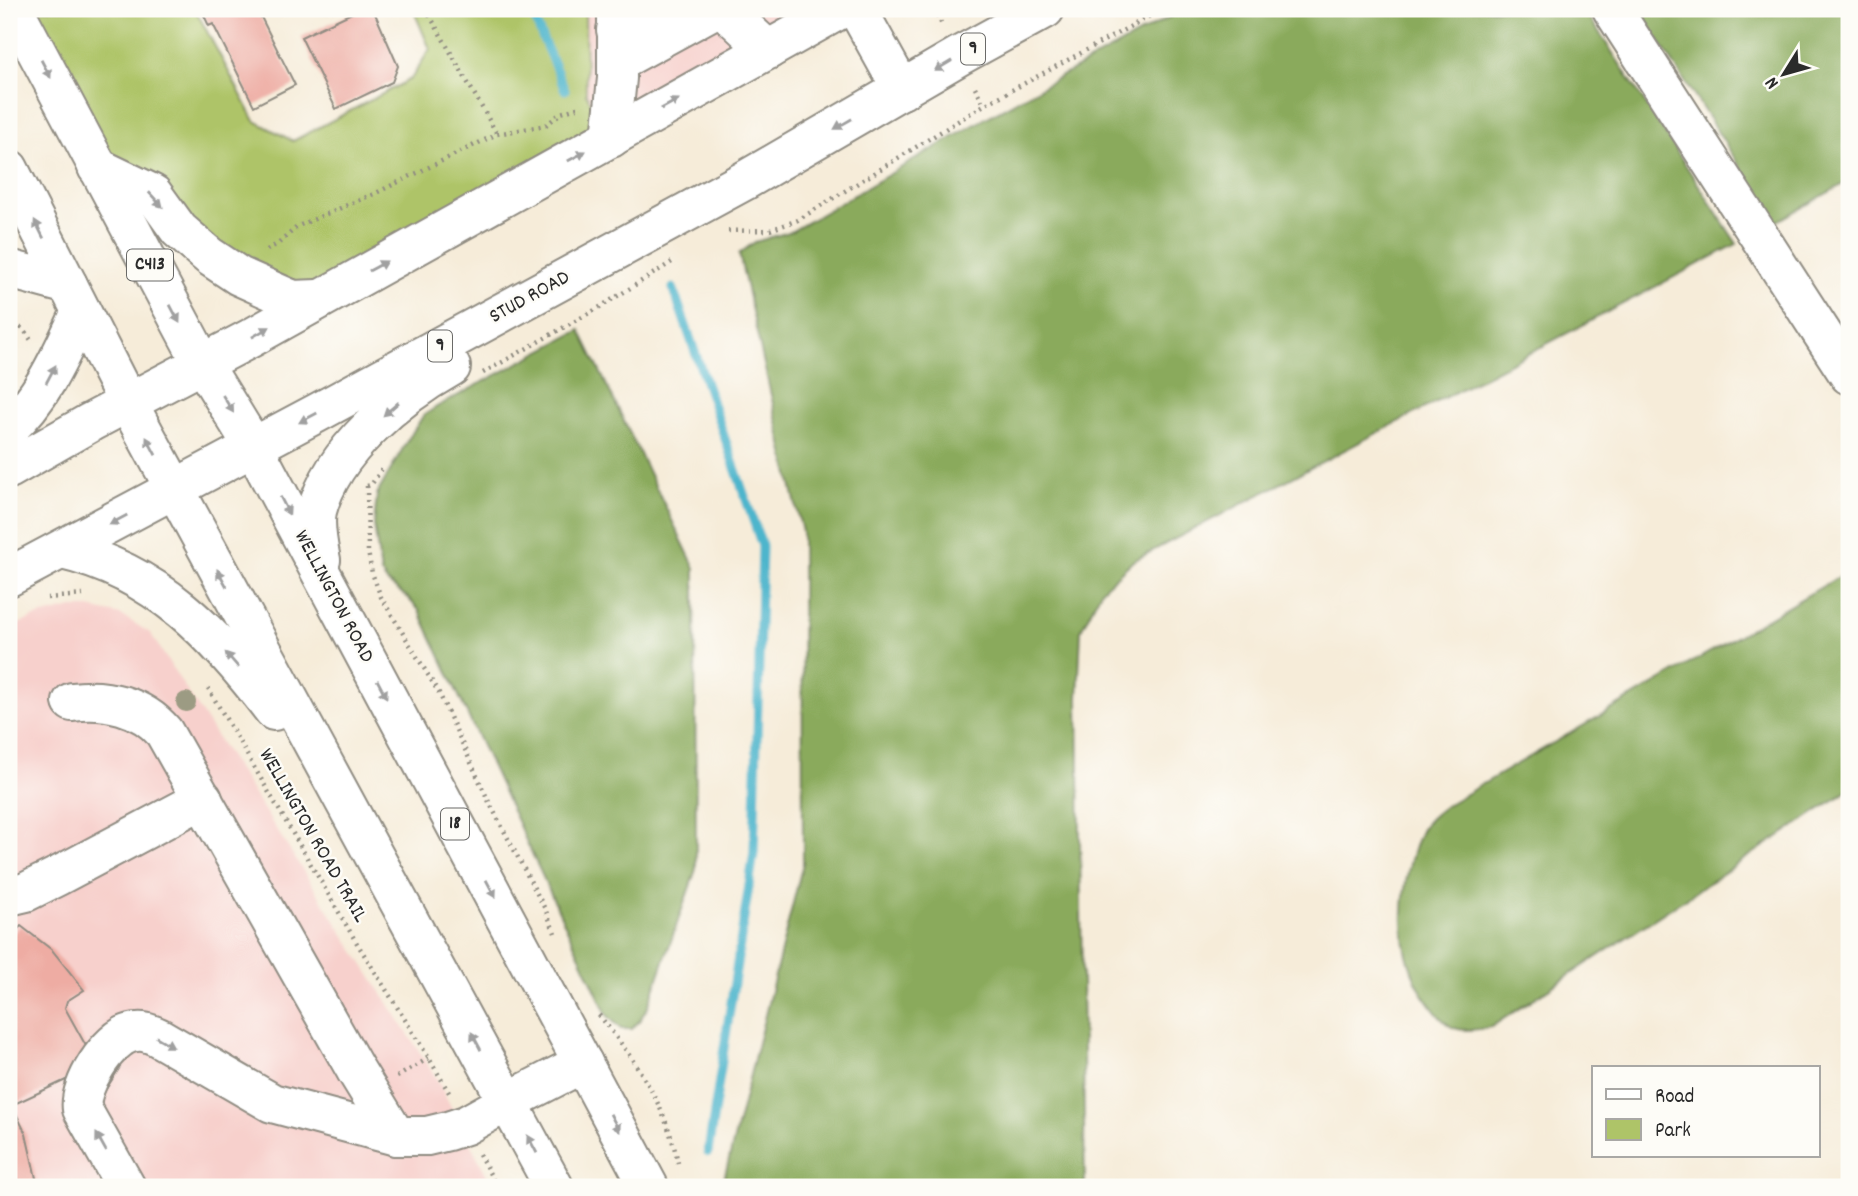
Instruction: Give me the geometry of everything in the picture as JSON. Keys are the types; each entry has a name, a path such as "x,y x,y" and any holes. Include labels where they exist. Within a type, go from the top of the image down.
{"main road":[{"name":"WELLINGTON ROAD","path":"14,9 202,363 253,446 583,1063 664,1177"},
{"path":"617,33 655,9"},
{"path":"617,33 713,9"},
{"path":"724,9 768,50"},
{"path":"9,469 841,9"},
{"path":"857,9 902,90"},
{"name":"STUD ROAD","path":"9,577 744,181 1045,9"},
{"path":"1612,9 1849,375"},
{"path":"611,138 617,78 617,33"},
{"path":"97,167 153,194 179,230 209,256 239,276 293,300 318,299"},
{"path":"9,169 174,489 554,1187"},
{"path":"327,586 316,539 317,512 351,477 377,421 420,384 569,301 627,245"},
{"path":"9,269 74,298"},
{"path":"9,428 35,401 49,379 74,298"},
{"path":"62,550 108,563 126,572 192,617 252,682 349,810"},
{"path":"72,702 87,700 114,703 155,721 172,744 355,1069 396,1136"},
{"path":"9,897 26,892 58,876 203,799"},
{"path":"126,1187 80,1101 91,1074 106,1052 124,1035 142,1031 149,1033 272,1103 396,1136 427,1136 466,1125 583,1063"}],"path":[{"path":"426,9 497,134"},
{"path":"718,233 729,230 770,230 798,220 984,105 1163,9"},
{"path":"239,276 257,254 279,243 298,226 376,193 497,134 546,125 561,113"},
{"path":"482,373 600,307 683,255"},
{"path":"384,465 378,476 351,477 372,573 381,597 439,693 559,943"},
{"path":"39,601 64,595 93,596"},
{"name":"WELLINGTON ROAD TRAIL","path":"205,683 355,940 452,1098"},
{"path":"597,1012 629,1052 652,1092 674,1143 664,1177"}],"shaded area":[{"path":"585,9 841,9 611,138 586,94"},
{"path":"73,608 89,608 121,615 150,633 435,1076 493,1187 9,1187 9,628 35,617"}],"green space":[{"path":"13,9 195,9 255,121 293,141 411,79 430,49 413,9 585,9 586,94 611,138 293,300 97,167"},
{"path":"1184,9 1584,9 1737,244 1133,561 1102,589 1081,630 1078,699 1085,1187 722,1187 803,863 802,532 739,254 755,242 792,231 991,115"},
{"path":"1638,9 1849,9 1849,181 1776,222"},
{"path":"580,330 695,568 696,869 648,1007 632,1029 621,1029 607,1015 419,610 387,582 381,573 374,525 377,494 423,416"},
{"path":"1849,571 1849,790 1491,1027 1463,1030 1446,1023 1418,986 1406,952 1404,935 1406,881 1416,843 1427,821 1445,806"}],"building":[{"path":"201,9 257,9 295,85 254,106 213,24 209,26"},
{"path":"360,9 373,9 398,66 392,82 336,109 301,37"},
{"path":"21,926 52,950 84,990 67,1001 65,1008 86,1046 120,1067 99,1100 68,1079 12,1105 26,1134 38,1187 9,1187 9,937"}],"waterway":[{"path":"530,9 565,90"},
{"path":"673,288 762,546 754,853 708,1152"}]}
